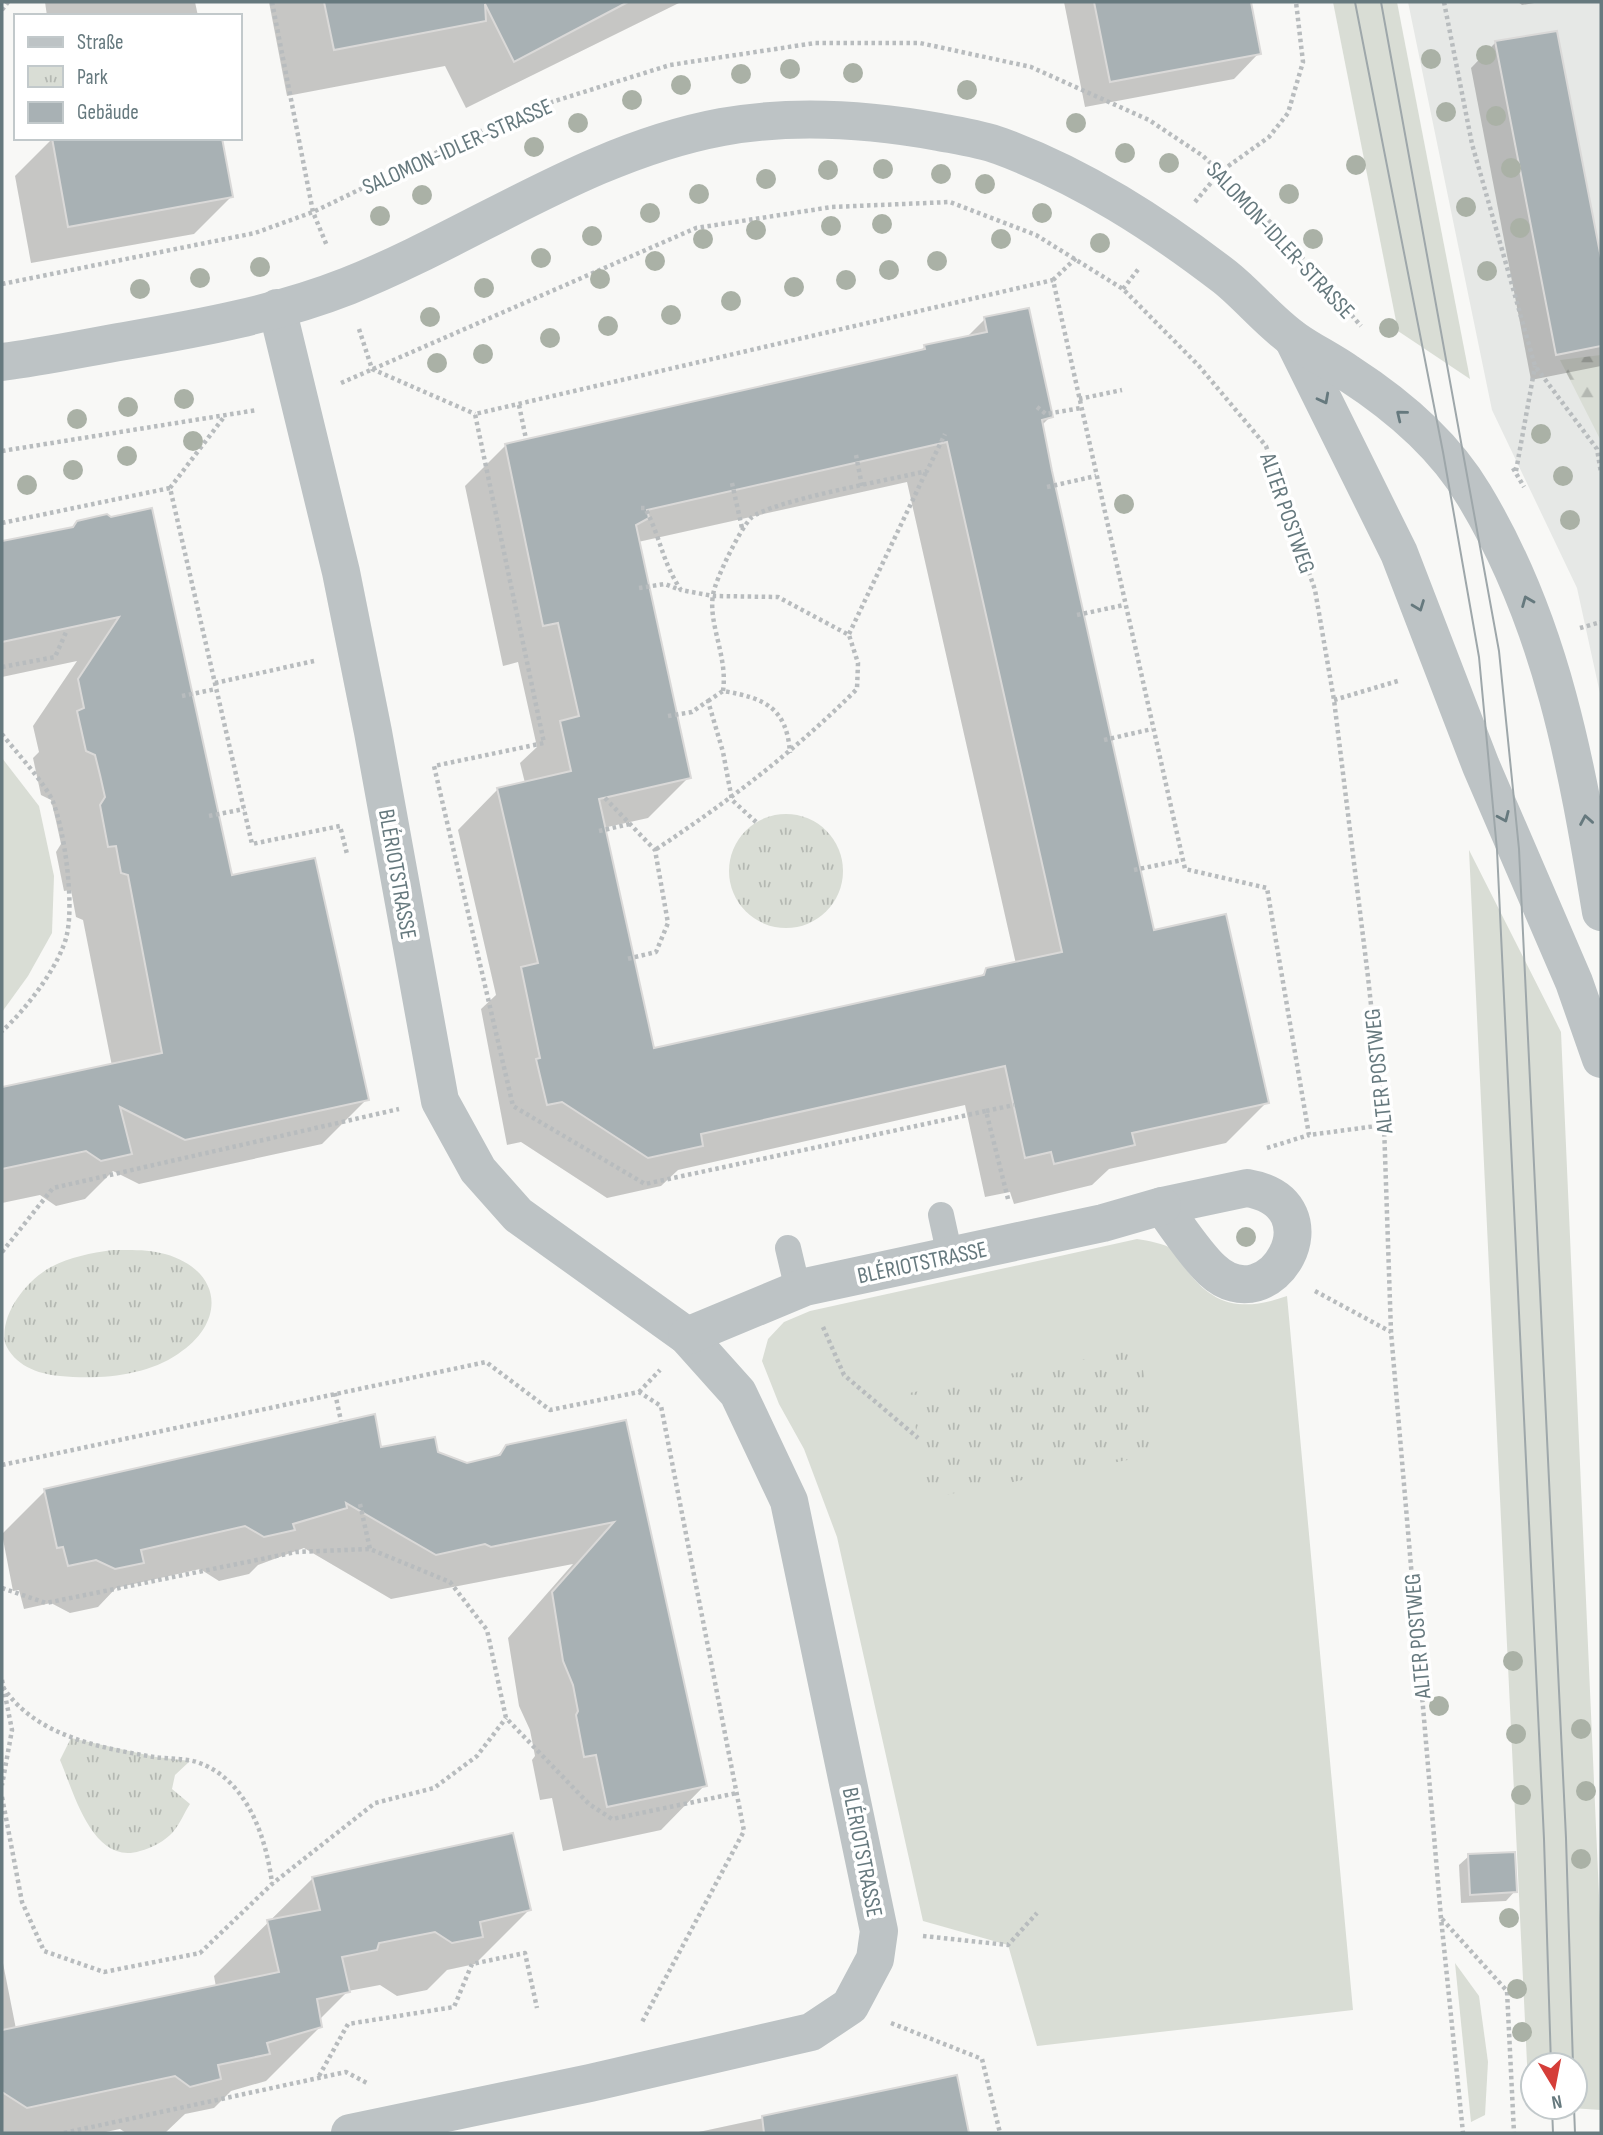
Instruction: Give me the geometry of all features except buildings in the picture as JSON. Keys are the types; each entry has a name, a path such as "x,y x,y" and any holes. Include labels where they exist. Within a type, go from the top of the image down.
{"street":[{"path":"2,362 198,328 277,308 344,287 427,251 560,182 655,145 721,127 785,120 844,118 984,141 1108,195 1229,281 1293,339 1353,376 1435,442 1471,490 1510,558 1542,639 1561,702 1581,793 1601,912"},
{"name":"BLÉRIOTSTRASSE","path":"277,308 357,652 440,1101 478,1170 518,1214 687,1336 738,1392 789,1501 876,1904 879,1931 875,1959 850,2006 811,2032 350,2133"},
{"path":"1293,339 1399,553 1481,766 1574,982 1601,1059"},
{"name":"BLÉRIOTSTRASSE","path":"687,1336 802,1289 1247,1188 1263,1192 1277,1200 1287,1213 1292,1226 1293,1242 1281,1268"},
{"path":"1162,1206 1212,1270 1226,1279 1240,1283 1255,1282 1281,1268"}],"lane":[{"path":"941,1215 950,1256"},
{"path":"788,1248 802,1289"}],"path":[{"path":"2,10 8,2"},
{"path":"272,2 313,212 344,287 372,369 475,414 1053,280 1076,258"},
{"path":"1123,289 1220,172 1269,137 1288,113 1303,62 1296,2"},
{"path":"1444,2 1472,144 1535,366 1597,449 1601,473"},
{"name":"SALOMON-IDLER-STRASSE","path":"2,284 255,233 313,212 523,111 670,65 815,43 920,43 1031,67 1149,120 1203,156 1220,172 1279,231 1371,335"},
{"name":"ALTER POSTWEG","path":"2,451 301,402 696,228 832,207 950,202 1036,235 1123,289 1199,366 1266,446 1315,590 1334,700 1384,1125 1391,1332 1441,1918 1463,2133"},
{"path":"1053,280 1185,869 1267,888 1309,1136 1384,1125"},
{"path":"1516,472 1535,366"},
{"path":"1079,399 1122,390"},
{"path":"519,405 526,439"},
{"path":"1037,407 1046,414 1081,408"},
{"path":"475,414 544,743 434,766 513,1106 645,1184 1014,1104"},
{"path":"2,523 170,488 224,416"},
{"path":"656,850 732,800 790,754 857,689 858,663 849,635 946,434"},
{"path":"856,455 862,486"},
{"path":"1508,462 1528,494"},
{"path":"668,716 692,712 723,691 726,672 713,596 742,529 752,517 785,504 927,471"},
{"path":"1047,487 1096,477"},
{"path":"732,483 742,529"},
{"path":"170,488 252,845 341,826 349,863"},
{"path":"641,508 645,508 657,530 666,568 681,590"},
{"path":"639,588 665,584 713,596 778,597 849,635"},
{"path":"1077,615 1124,605"},
{"path":"1575,629 1601,622"},
{"path":"2,667 55,657 67,630"},
{"path":"182,696 357,652"},
{"path":"723,691 769,706 781,715 788,729 790,754"},
{"path":"708,701 723,752 732,800 756,822"},
{"path":"1104,740 1152,729"},
{"path":"2,734 53,801 69,875 67,935 46,979 19,1016 2,1031"},
{"path":"605,798 656,850 668,923 656,952 627,959"},
{"path":"209,816 244,809"},
{"path":"599,831 630,824"},
{"path":"1134,870 1182,859"},
{"path":"2,1252 53,1188 440,1101"},
{"path":"986,1111 1018,1241"},
{"path":"921,1125 922,1133"},
{"path":"767,1158 769,1166"},
{"path":"1281,1268 1295,1280 1391,1332"},
{"path":"802,1289 844,1376 918,1438"},
{"path":"2,1465 486,1362 550,1409 639,1392 661,1406 744,1831 629,2048 633,2072"},
{"path":"648,1363 659,1371"},
{"path":"335,1394 341,1421"},
{"path":"360,1504 370,1549"},
{"path":"2,1588 46,1603 296,1552 370,1549 450,1582 487,1630 506,1718 589,1804 612,1819 737,1793"},
{"path":"2,1680 12,1730 2,1785"},
{"path":"3,1687 29,1717 71,1738 156,1757 199,1763 233,1786 252,1813 268,1850 272,1884"},
{"path":"2,1797 22,1902 44,1951 104,1972 200,1953 272,1884 375,1803 434,1788 477,1756 506,1718"},
{"path":"879,1931 1008,1945 1037,1913"},
{"path":"1441,1918 1507,1992 1514,2133"},
{"path":"64,2133 319,2077 348,2024 454,2007 472,1964 525,1952 537,2008"},
{"path":"850,2006 982,2059 1000,2133"}],"shaded area":[{"path":"1408,2 1601,2 1601,698 1577,588 1492,410"}],"green space":[{"path":"1333,2 1397,2 1470,379 1398,331"},
{"path":"1601,355 1601,441 1560,360"},
{"path":"2,758 39,806 54,876 52,933 28,976 2,1012"},
{"path":"786,814 808,818 827,830 839,849 843,871 839,893 827,912 808,924 786,928 764,924 745,912 733,893 729,871 733,849 745,830 764,818"},
{"path":"1469,850 1561,1032 1601,1941 1601,2110 1589,2109 1589,2051 1526,2051"},
{"path":"1137,1239 1174,1250 1200,1285 1222,1300 1246,1304 1287,1296 1353,2010 1037,2046 1008,1945 923,1921 837,1537 804,1449 779,1404 762,1361 768,1339 784,1322 810,1311"},
{"path":"112,1250 165,1254 198,1272 207,1284 211,1298 205,1327 194,1341 178,1354 151,1367 106,1377 60,1376 43,1373 20,1363 5,1343 5,1332 11,1309 25,1289 51,1267 81,1256"},
{"path":"1139,1349 1159,1454 929,1498 909,1393"},
{"path":"71,1738 156,1757 190,1761 175,1775 172,1789 190,1804 173,1832 149,1848 124,1853 110,1848 98,1838 79,1807 60,1760"},
{"path":"1455,1963 1479,1996 1488,2062 1485,2115 1471,2122"}],"tram line":[{"path":"1355,2 1443,452 1479,657 1497,850 1544,1839 1551,2051"},
{"path":"1381,2 1499,651 1519,849 1566,1838 1573,2051"},
{"path":"1553,2121 1553,2133"},
{"path":"1575,2121 1575,2133"}]}
